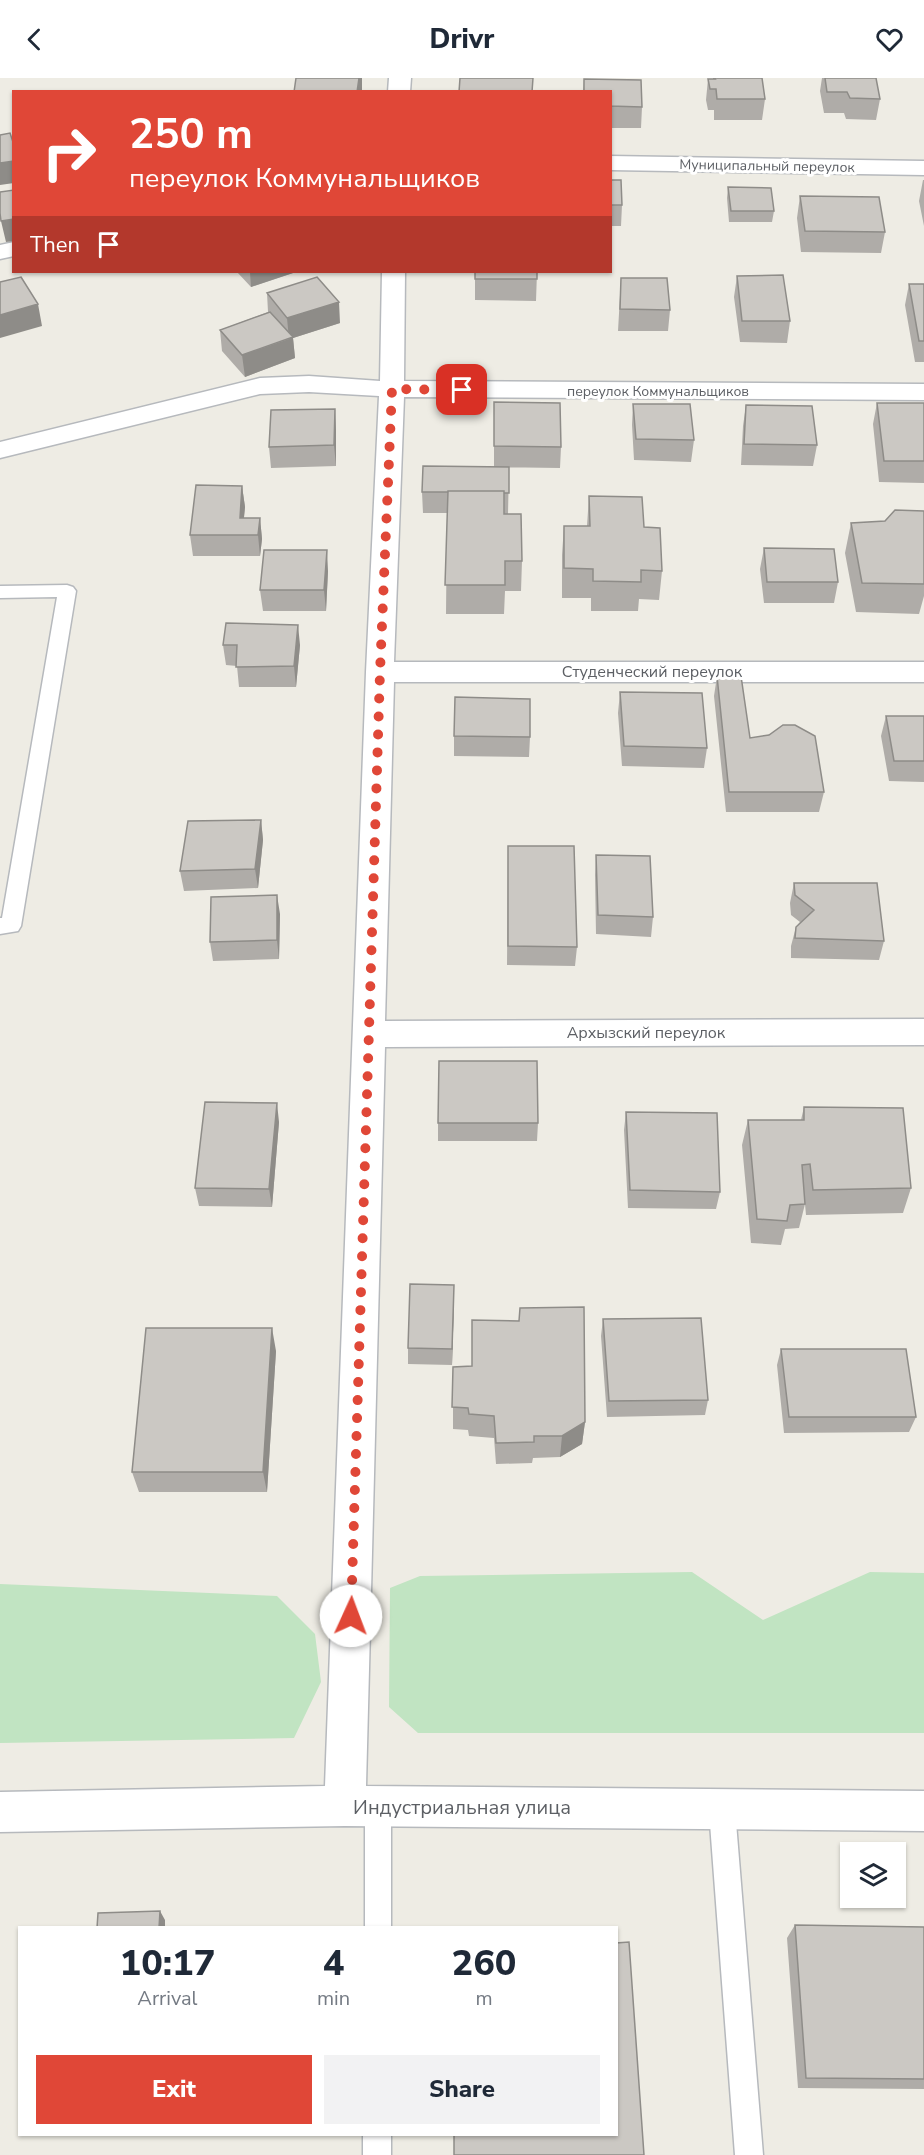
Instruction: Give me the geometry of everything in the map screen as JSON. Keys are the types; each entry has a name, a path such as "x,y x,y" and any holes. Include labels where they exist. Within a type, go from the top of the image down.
{"street":[{"name":"Муниципальный переулок","path":"612,164 924,168"},
{"path":"362,1806 369,1034 380,672 392,389 393,273"},
{"name":"переулок Коммунальщиков","path":"0,450 260,386 309,384 392,389 924,392"},
{"name":"Студенческий переулок","path":"380,672 924,672"},
{"name":"Архызский переулок","path":"369,1034 924,1032"},
{"name":"Индустриальная улица","path":"0,1812 362,1806 924,1811"}],"lane":[{"path":"0,592 67,591 11,926 0,926"},
{"path":"362,1806 378,1926"},
{"path":"722,1810 749,2155"},
{"path":"377,2136 377,2155"}],"green space":[{"path":"692,1572 763,1620 870,1572 924,1573 924,1733 418,1733 389,1707 390,1588 420,1576"},
{"path":"0,1584 277,1596 315,1634 321,1682 294,1738 0,1743"}],"building":[{"path":"296,78 359,78 357,90 294,90"},
{"path":"460,78 533,78 532,90 459,90"},
{"path":"762,78 765,99 717,99 716,89 710,89 708,79"},
{"path":"825,78 876,78 880,99 850,98 847,92 827,92"},
{"path":"584,79 641,80 642,107 612,106 612,90 584,90"},
{"path":"10,133 12,161 0,163 0,135"},
{"path":"612,180 621,180 622,205 612,205"},
{"path":"728,187 771,188 774,211 731,211"},
{"path":"12,190 12,219 1,221 0,192"},
{"path":"800,196 879,197 885,232 805,231"},
{"path":"475,273 537,273 537,279 475,279"},
{"path":"783,275 790,321 742,321 737,276"},
{"path":"21,277 38,304 0,315 0,282"},
{"path":"317,277 339,302 287,318 267,293"},
{"path":"621,278 667,278 670,310 620,309"},
{"path":"909,284 924,284 924,341 919,341"},
{"path":"270,312 293,337 242,355 220,330"},
{"path":"494,402 560,403 561,447 494,446"},
{"path":"877,403 924,403 924,461 884,461"},
{"path":"633,404 690,404 694,440 636,439"},
{"path":"746,405 812,406 817,445 744,444"},
{"path":"335,409 334,445 269,447 271,410"},
{"path":"423,466 509,467 509,493 504,493 504,491 422,492"},
{"path":"196,485 242,486 240,518 260,518 258,535 190,535"},
{"path":"448,491 504,491 504,514 521,514 522,561 505,561 505,585 445,585"},
{"path":"589,496 642,497 644,527 660,528 662,571 641,570 641,582 593,581 593,569 564,568 564,526 590,526"},
{"path":"895,510 924,511 924,584 862,583 851,523 885,521"},
{"path":"764,548 834,549 838,582 767,582"},
{"path":"264,550 327,550 324,590 260,590"},
{"path":"226,623 298,625 294,666 236,667 237,645 223,645"},
{"path":"717,676 741,676 750,738 769,735 783,725 795,725 815,736 824,792 729,792"},
{"path":"620,692 702,693 707,748 624,746"},
{"path":"455,697 530,699 530,737 454,736"},
{"path":"886,716 924,716 924,761 894,761"},
{"path":"261,820 255,869 180,871 188,821"},
{"path":"508,846 574,846 577,947 508,946"},
{"path":"596,855 650,856 653,917 598,915"},
{"path":"794,883 877,883 884,941 795,938 796,927 814,910 795,895"},
{"path":"277,895 277,940 210,942 211,897"},
{"path":"439,1061 537,1061 538,1123 438,1123"},
{"path":"205,1102 277,1103 269,1189 195,1188"},
{"path":"804,1107 903,1108 911,1188 813,1190 810,1164 802,1165 805,1204 790,1205 787,1221 757,1219 748,1120 804,1120"},
{"path":"626,1112 717,1113 720,1192 630,1190"},
{"path":"410,1284 454,1285 452,1349 408,1348"},
{"path":"584,1307 585,1422 562,1436 534,1436 534,1442 496,1443 494,1416 469,1414 468,1408 452,1407 453,1367 472,1366 472,1320 519,1321 520,1308"},
{"path":"701,1318 708,1400 609,1401 603,1319"},
{"path":"146,1328 272,1328 263,1472 132,1472"},
{"path":"781,1349 906,1349 916,1417 789,1417"},
{"path":"160,1911 159,1926 97,1926 98,1913"},
{"path":"795,1925 924,1927 924,2079 806,2078"},
{"path":"629,1942 644,2155 454,2155 454,2136 618,2136 618,1943"}],"route":[{"path":"351,1616 380,672 392,389 462,390"}]}
